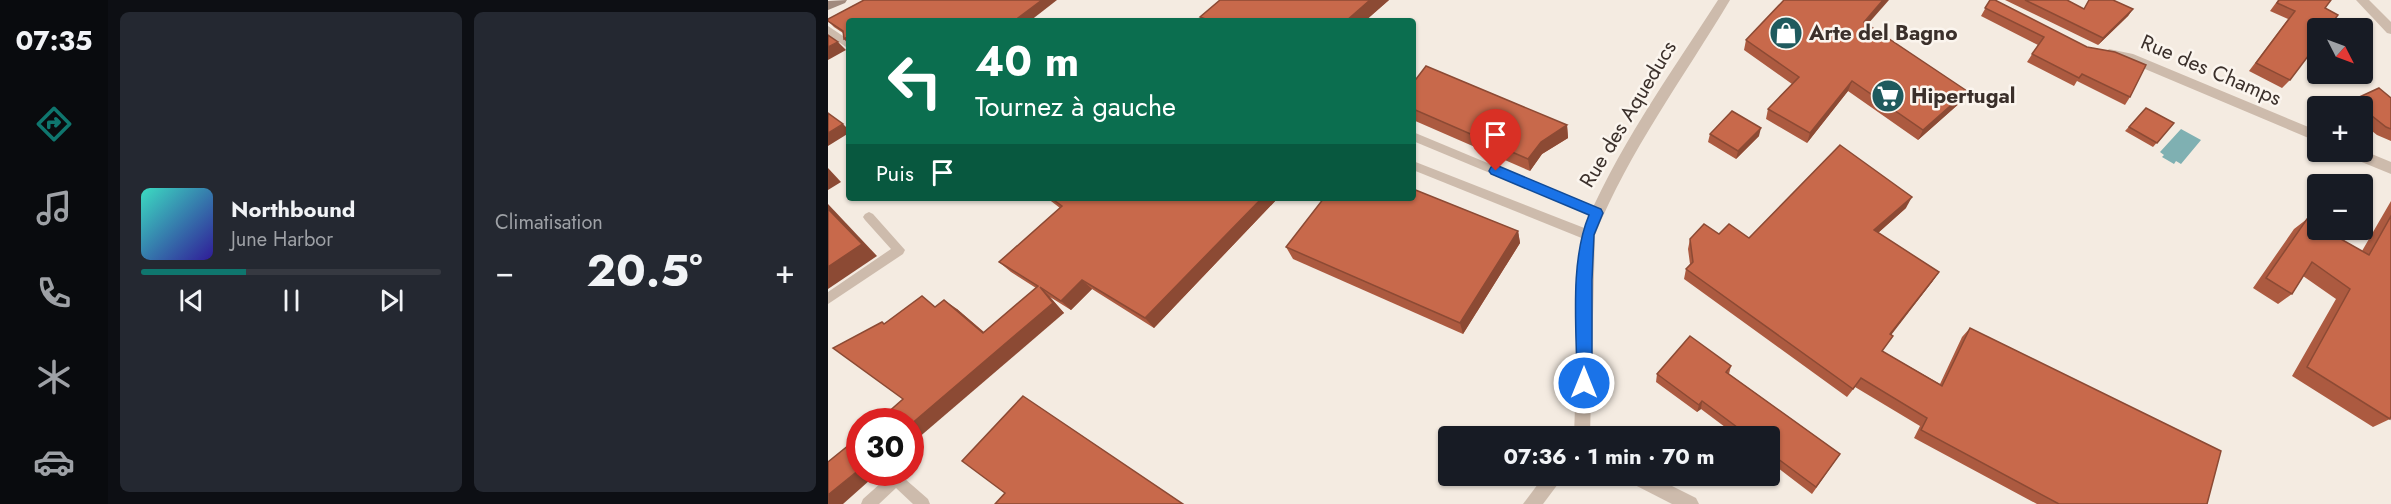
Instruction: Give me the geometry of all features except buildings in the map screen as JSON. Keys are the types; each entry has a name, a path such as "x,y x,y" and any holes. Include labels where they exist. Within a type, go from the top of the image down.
{"main road":[{"path":"828,6 841,0"}],"street":[{"name":"Rue des Aqueducs","path":"1582,426 1588,235 1597,213 1646,123 1724,0"},
{"path":"2362,0 2391,30"},
{"name":"Rue des Champs","path":"2098,51 2128,57 2307,132"},
{"path":"2373,161 2391,168"},
{"path":"1532,504 1547,486"},
{"path":"1655,486 1690,504"}],"lane":[{"path":"828,30 846,43"},
{"path":"1416,137 1597,213"},
{"path":"1416,166 1588,235"},
{"path":"828,299 899,250 869,217"},
{"path":"868,504 896,479 923,504"}],"water":[{"path":"2181,129 2201,140 2181,164 2176,161 2174,164 2162,157 2164,155 2160,152"}],"place":[{"name":"Arte del Bagno","path":"1786,33"},
{"name":"Hipertugal","path":"1888,96"}],"route":[{"path":"1496,171 1597,213 1588,235 1584,383"}]}
